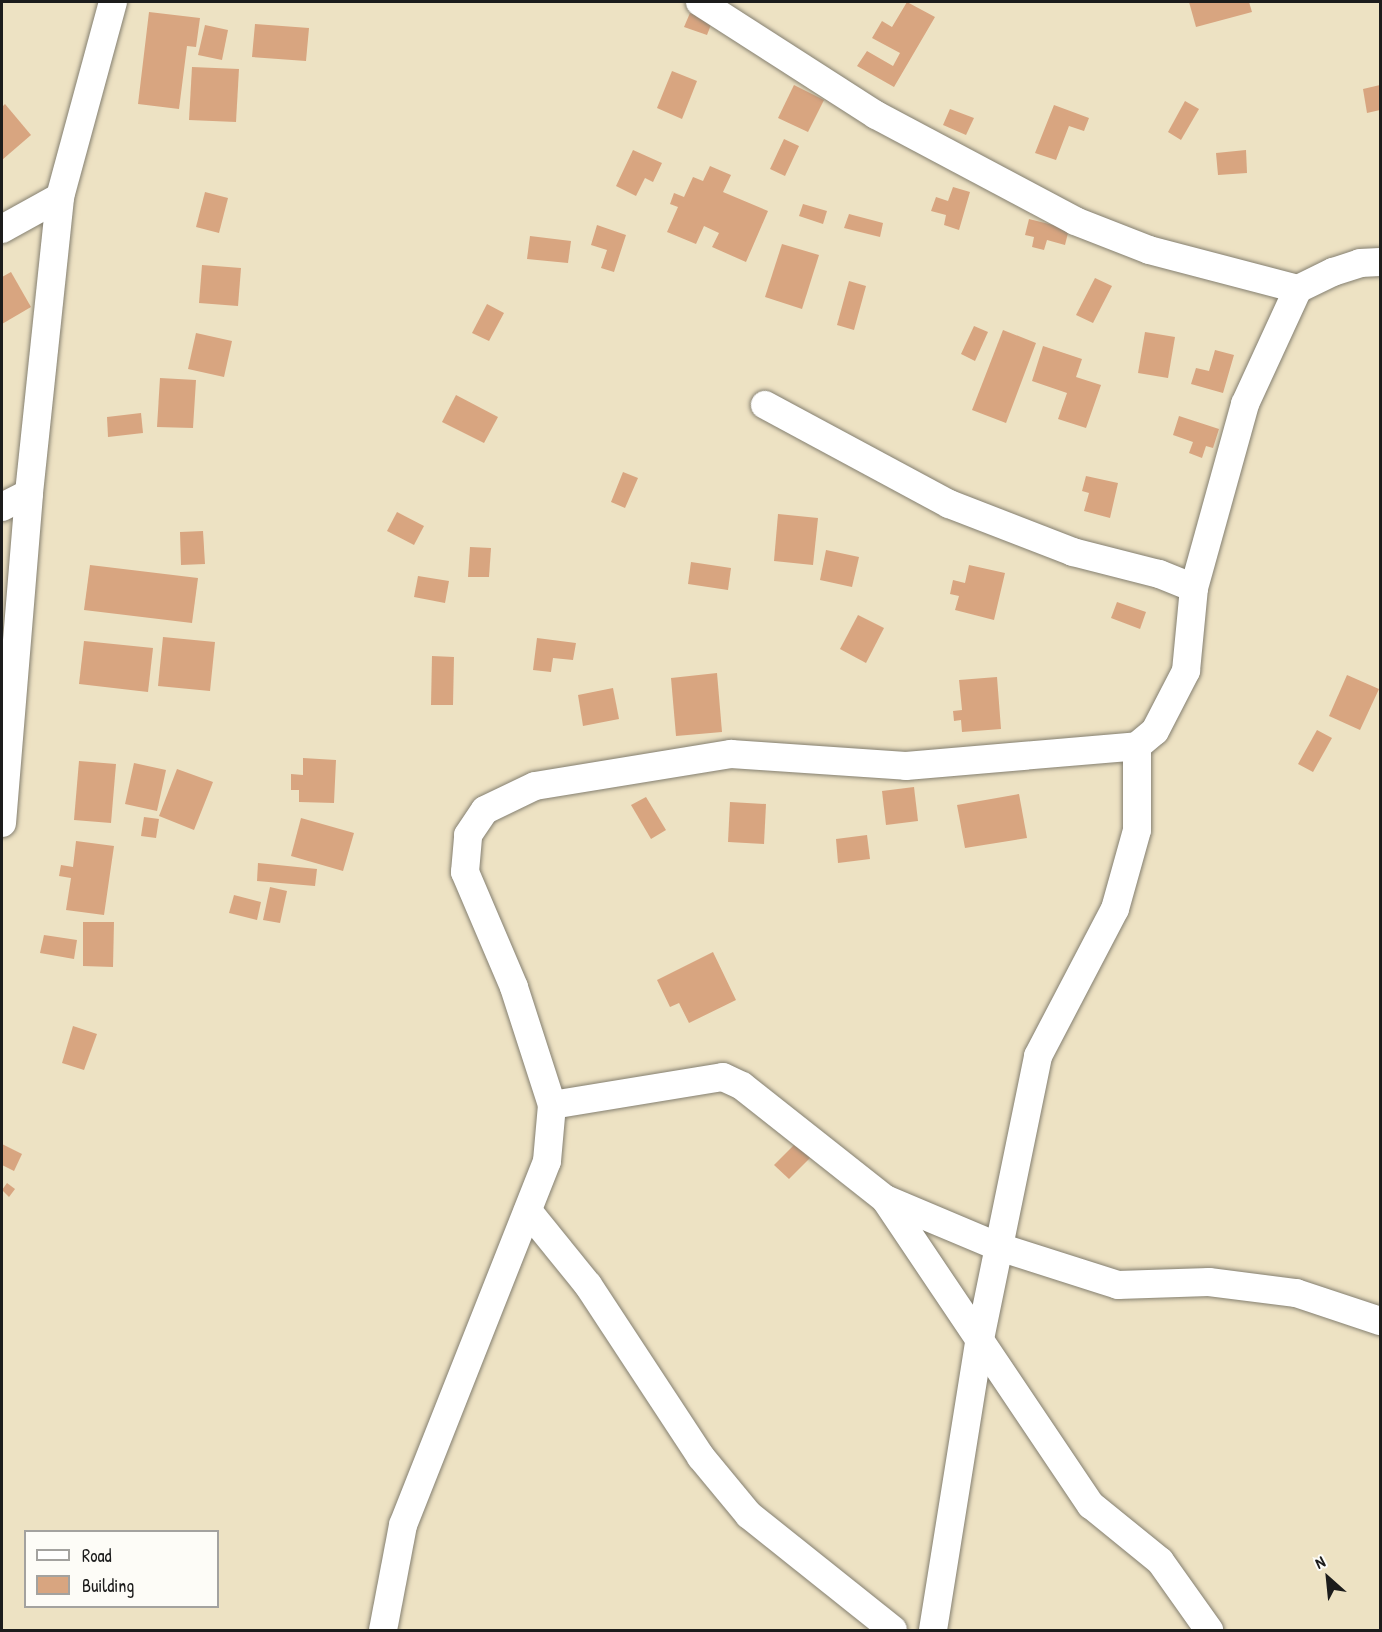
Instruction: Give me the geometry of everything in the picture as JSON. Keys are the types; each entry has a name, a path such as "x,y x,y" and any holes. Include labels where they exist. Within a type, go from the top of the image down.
{"street":[{"path":"2,823 29,493 60,197 113,2"},
{"path":"700,2 876,115 1075,221 1149,250 1298,289"},
{"path":"2,229 60,197"},
{"path":"383,1630 403,1525 547,1161 552,1105 514,987 465,872 468,835 485,810 535,786 731,754 906,766 1137,746 1155,731 1186,671 1194,588 1245,404 1298,289 1333,272 1360,263 1380,262"},
{"path":"765,405 949,504 1073,552 1159,574 1194,588"},
{"path":"2,507 29,493"},
{"path":"933,1630 979,1344 1038,1056 1115,909 1137,830 1137,746"},
{"path":"552,1105 723,1077 742,1086 885,1199 999,1247 1118,1285 1209,1282 1296,1293 1380,1321"},
{"path":"885,1199 979,1344 1091,1505 1160,1561 1209,1630"},
{"path":"528,1211 588,1285 701,1457 749,1515 893,1630"}],"building":[{"path":"907,2 935,17 894,87 857,66 867,51 893,66 900,53 872,38 882,21 892,27"},
{"path":"1189,2 1249,2 1252,12 1196,27"},
{"path":"149,12 200,18 196,47 187,46 179,109 138,104"},
{"path":"690,13 712,22 707,35 684,27"},
{"path":"255,24 309,28 306,61 252,57"},
{"path":"205,25 228,30 222,60 198,55"},
{"path":"192,67 239,69 236,122 189,120"},
{"path":"672,71 697,81 682,119 657,108"},
{"path":"794,85 824,100 808,132 778,118"},
{"path":"1380,85 1380,110 1367,113 1363,89"},
{"path":"1185,101 1199,109 1181,140 1168,132"},
{"path":"5,104 31,135 2,160 2,107"},
{"path":"1054,105 1089,118 1084,131 1069,126 1056,160 1035,153"},
{"path":"950,109 974,118 966,135 943,125"},
{"path":"784,139 799,146 785,176 770,169"},
{"path":"633,150 662,163 653,182 645,178 636,196 616,186"},
{"path":"1246,150 1247,173 1218,175 1216,153"},
{"path":"710,166 731,175 723,192 768,211 746,262 712,247 719,233 704,226 696,244 667,232 678,207 670,204 674,193 684,197 693,177 703,181"},
{"path":"953,187 970,192 959,230 944,225 946,215 931,211 936,197 948,201"},
{"path":"205,192 228,198 219,233 196,227"},
{"path":"803,204 827,211 823,224 799,216"},
{"path":"849,214 883,223 880,237 844,228"},
{"path":"1029,219 1069,229 1065,245 1047,240 1044,250 1032,247 1034,237 1025,235"},
{"path":"597,225 626,235 614,272 601,268 607,250 591,245"},
{"path":"530,236 571,241 568,263 527,259"},
{"path":"782,244 819,255 802,309 765,297"},
{"path":"202,265 241,268 238,306 199,303"},
{"path":"11,272 31,307 2,324 2,277"},
{"path":"1095,278 1112,286 1093,323 1076,315"},
{"path":"849,281 866,286 854,330 837,325"},
{"path":"487,304 504,313 489,341 472,333"},
{"path":"974,326 988,332 975,361 961,354"},
{"path":"1003,330 1036,343 1006,423 972,410"},
{"path":"1145,332 1175,337 1168,378 1138,373"},
{"path":"196,333 232,341 224,377 188,369"},
{"path":"1043,346 1082,359 1076,377 1101,385 1086,428 1058,419 1067,393 1032,381"},
{"path":"1215,350 1234,355 1223,393 1191,384 1196,368 1209,371"},
{"path":"160,378 196,380 193,428 157,427"},
{"path":"456,395 498,417 484,443 442,422"},
{"path":"141,413 143,433 108,437 107,417"},
{"path":"1179,416 1219,429 1213,448 1206,446 1202,458 1189,453 1193,442 1173,435"},
{"path":"623,472 638,478 625,508 611,502"},
{"path":"1086,476 1118,483 1110,518 1084,511 1089,493 1082,491"},
{"path":"397,512 424,526 414,545 387,531"},
{"path":"778,514 818,518 813,565 774,561"},
{"path":"203,531 205,564 181,565 180,532"},
{"path":"470,547 491,548 489,577 468,577"},
{"path":"826,550 859,557 852,587 820,580"},
{"path":"691,562 731,568 728,590 688,584"},
{"path":"90,565 198,578 192,623 84,610"},
{"path":"969,565 1005,573 994,620 955,610 959,596 950,594 953,580 965,583"},
{"path":"418,576 449,581 445,603 414,597"},
{"path":"1117,602 1146,612 1140,629 1111,618"},
{"path":"858,615 884,628 866,663 840,649"},
{"path":"163,637 215,642 210,691 158,686"},
{"path":"537,638 576,643 573,660 553,658 551,672 533,670"},
{"path":"84,641 153,648 148,692 79,684"},
{"path":"432,656 454,657 453,705 431,705"},
{"path":"717,673 722,732 676,736 671,678"},
{"path":"1347,675 1379,689 1360,730 1329,716"},
{"path":"997,677 1001,729 962,732 961,720 954,721 953,711 962,710 959,680"},
{"path":"613,688 619,719 583,726 578,695"},
{"path":"1317,730 1332,738 1313,772 1298,764"},
{"path":"303,758 336,760 334,803 299,802 299,790 291,790 291,774 303,775"},
{"path":"79,761 116,764 111,823 74,820"},
{"path":"134,763 166,770 157,811 125,804"},
{"path":"177,769 213,782 194,830 159,816"},
{"path":"914,787 918,821 886,825 882,791"},
{"path":"1019,794 1027,838 965,848 957,805"},
{"path":"646,797 666,830 651,839 631,805"},
{"path":"730,802 766,804 764,844 728,842"},
{"path":"144,817 159,819 156,838 141,836"},
{"path":"301,818 354,833 343,871 291,856"},
{"path":"867,835 870,859 838,863 836,839"},
{"path":"76,841 114,846 104,915 66,910 71,878 59,876 61,865 73,867"},
{"path":"258,863 317,869 315,886 257,881"},
{"path":"270,887 287,891 280,923 263,920"},
{"path":"234,895 261,902 257,920 229,913"},
{"path":"83,922 114,922 113,967 83,966"},
{"path":"44,935 77,940 74,959 40,953"},
{"path":"713,952 736,1000 689,1023 679,1003 670,1007 657,980"},
{"path":"73,1026 97,1034 84,1070 62,1063"},
{"path":"797,1142 812,1156 789,1179 774,1165"},
{"path":"2,1144 22,1154 14,1171 2,1165"},
{"path":"7,1183 15,1189 9,1197 2,1190"}]}
